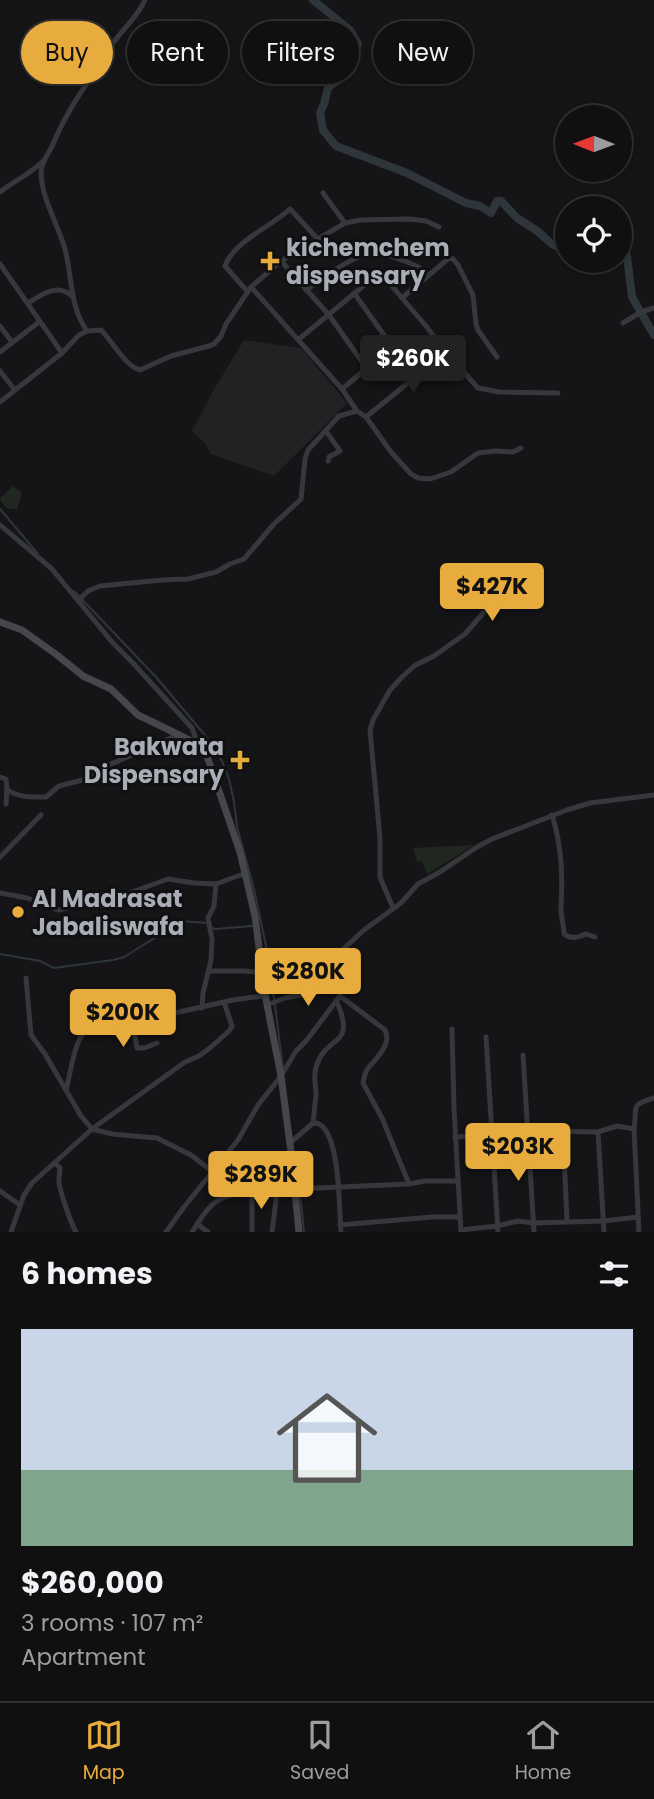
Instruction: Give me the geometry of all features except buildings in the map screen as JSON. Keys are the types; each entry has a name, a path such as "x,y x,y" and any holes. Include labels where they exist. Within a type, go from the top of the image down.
{"street":[{"path":"0,191 32,172 42,162 72,104 145,0"},
{"path":"42,162 41,175 51,213 61,236 73,297 87,331"},
{"path":"323,193 345,223"},
{"path":"317,239 290,209 239,246 225,265 299,339 358,411 366,417 401,464 411,474 430,479 451,472 478,453 513,452 521,448"},
{"path":"0,402 87,331 101,330 126,361 135,369 141,370 171,356 214,344 249,289 281,261 345,223 409,219 426,221 439,228"},
{"path":"306,290 367,254 393,257 423,268 428,275"},
{"path":"402,298 450,258 453,259 473,295 478,330 497,357"},
{"path":"281,261 329,315 367,369"},
{"path":"0,264 62,353"},
{"path":"299,339 373,278 385,278 475,386 482,390 510,393 558,393"},
{"path":"29,303 55,289 66,290 73,297"},
{"path":"342,389 390,350 391,345 354,292"},
{"path":"623,323 654,308"},
{"path":"0,352 39,322"},
{"path":"0,326 12,342"},
{"path":"366,417 446,352"},
{"path":"0,372 14,389"},
{"path":"78,601 88,591 100,586 188,579 216,572 244,559 274,524 299,502 308,450 339,416 358,411"},
{"path":"326,431 340,451 329,457 328,461"},
{"path":"0,525 52,569 112,642 192,727 207,756 246,873 255,916 290,1143 299,1232"},
{"path":"393,908 380,877 380,838 370,730 373,720 390,690 402,677 414,666 434,656 464,634 494,598"},
{"path":"0,622 22,630 83,677 111,689 138,716 199,745"},
{"path":"7,789 19,795 46,797 59,786 86,779 102,768 178,735"},
{"path":"0,777 6,779 6,804"},
{"path":"267,1005 285,998 321,991 326,985 330,963 339,953 364,930 401,903 418,884 477,847 552,815 590,803 654,795"},
{"path":"0,857 41,815"},
{"path":"552,815 562,874 564,934 577,938 586,934 595,937"},
{"path":"0,893 27,898 58,910 124,895 169,879 216,884 246,873"},
{"path":"202,1008 212,945 208,918 214,905 216,884"},
{"path":"209,971 262,973"},
{"path":"26,978 31,1035 81,1116 92,1129 112,1134 157,1138 191,1155 213,1172"},
{"path":"290,1143 313,1123 316,1068 322,1054 339,1040 344,1029 338,989 326,985"},
{"path":"66,1090 72,1055 79,1039 102,1017 122,1013 132,1019 202,1008 262,996 265,993"},
{"path":"166,1232 238,1140 280,1072 338,998"},
{"path":"338,998 386,1030 388,1035 385,1045 362,1081 382,1118 409,1184"},
{"path":"11,1232 24,1195 32,1183 116,1110 185,1062 199,1056 223,1037 232,1026 224,1002"},
{"path":"132,1019 136,1046 139,1049 157,1043"},
{"path":"452,1029 461,1231 498,1229 518,1221 604,1221 638,1217"},
{"path":"486,1037 498,1229"},
{"path":"523,1055 534,1232"},
{"path":"639,1232 635,1109 641,1102 654,1098"},
{"path":"313,1123 323,1126 331,1141 341,1229 432,1217 460,1217"},
{"path":"455,1137 526,1131 598,1132 617,1126 634,1129"},
{"path":"563,1131 567,1221"},
{"path":"598,1132 604,1232"},
{"path":"55,1163 60,1168 59,1184 70,1222 76,1232"},
{"path":"192,1232 210,1207 228,1196 425,1181 458,1181"},
{"path":"0,1191 20,1205"},
{"path":"272,1232 276,1192"},
{"path":"252,1194 252,1232"},
{"path":"197,1224 208,1232"}],"shaded area":[{"path":"244,340 301,348 347,403 274,476 211,454 205,443 192,431"},
{"path":"13,486 22,493 17,509 6,507 0,498"},
{"path":"474,845 427,874 422,861 417,862 413,848"}],"waterway":[{"path":"313,0 350,30 358,44 350,56 344,75 328,88 320,113 323,130 336,146 407,173 491,213 497,201 501,201 517,218 555,245"},
{"path":"629,273 632,297 654,335"},
{"path":"0,509 38,554"},
{"path":"74,591 156,677 209,740 222,761 229,779 237,827 254,889 271,970 274,999"},
{"path":"0,954 40,961 54,968 113,960 124,957 182,921 206,923"},
{"path":"213,928 252,926"},
{"path":"275,1005 283,1069"},
{"path":"294,1152 299,1185"},
{"path":"300,1191 304,1232"}],"place":[{"name":"kichemchem dispensary","path":"270,261"},
{"name":"Bakwata Dispensary","path":"240,760"},
{"name":"Al Madrasat Jabaliswafa","path":"18,912"}]}
